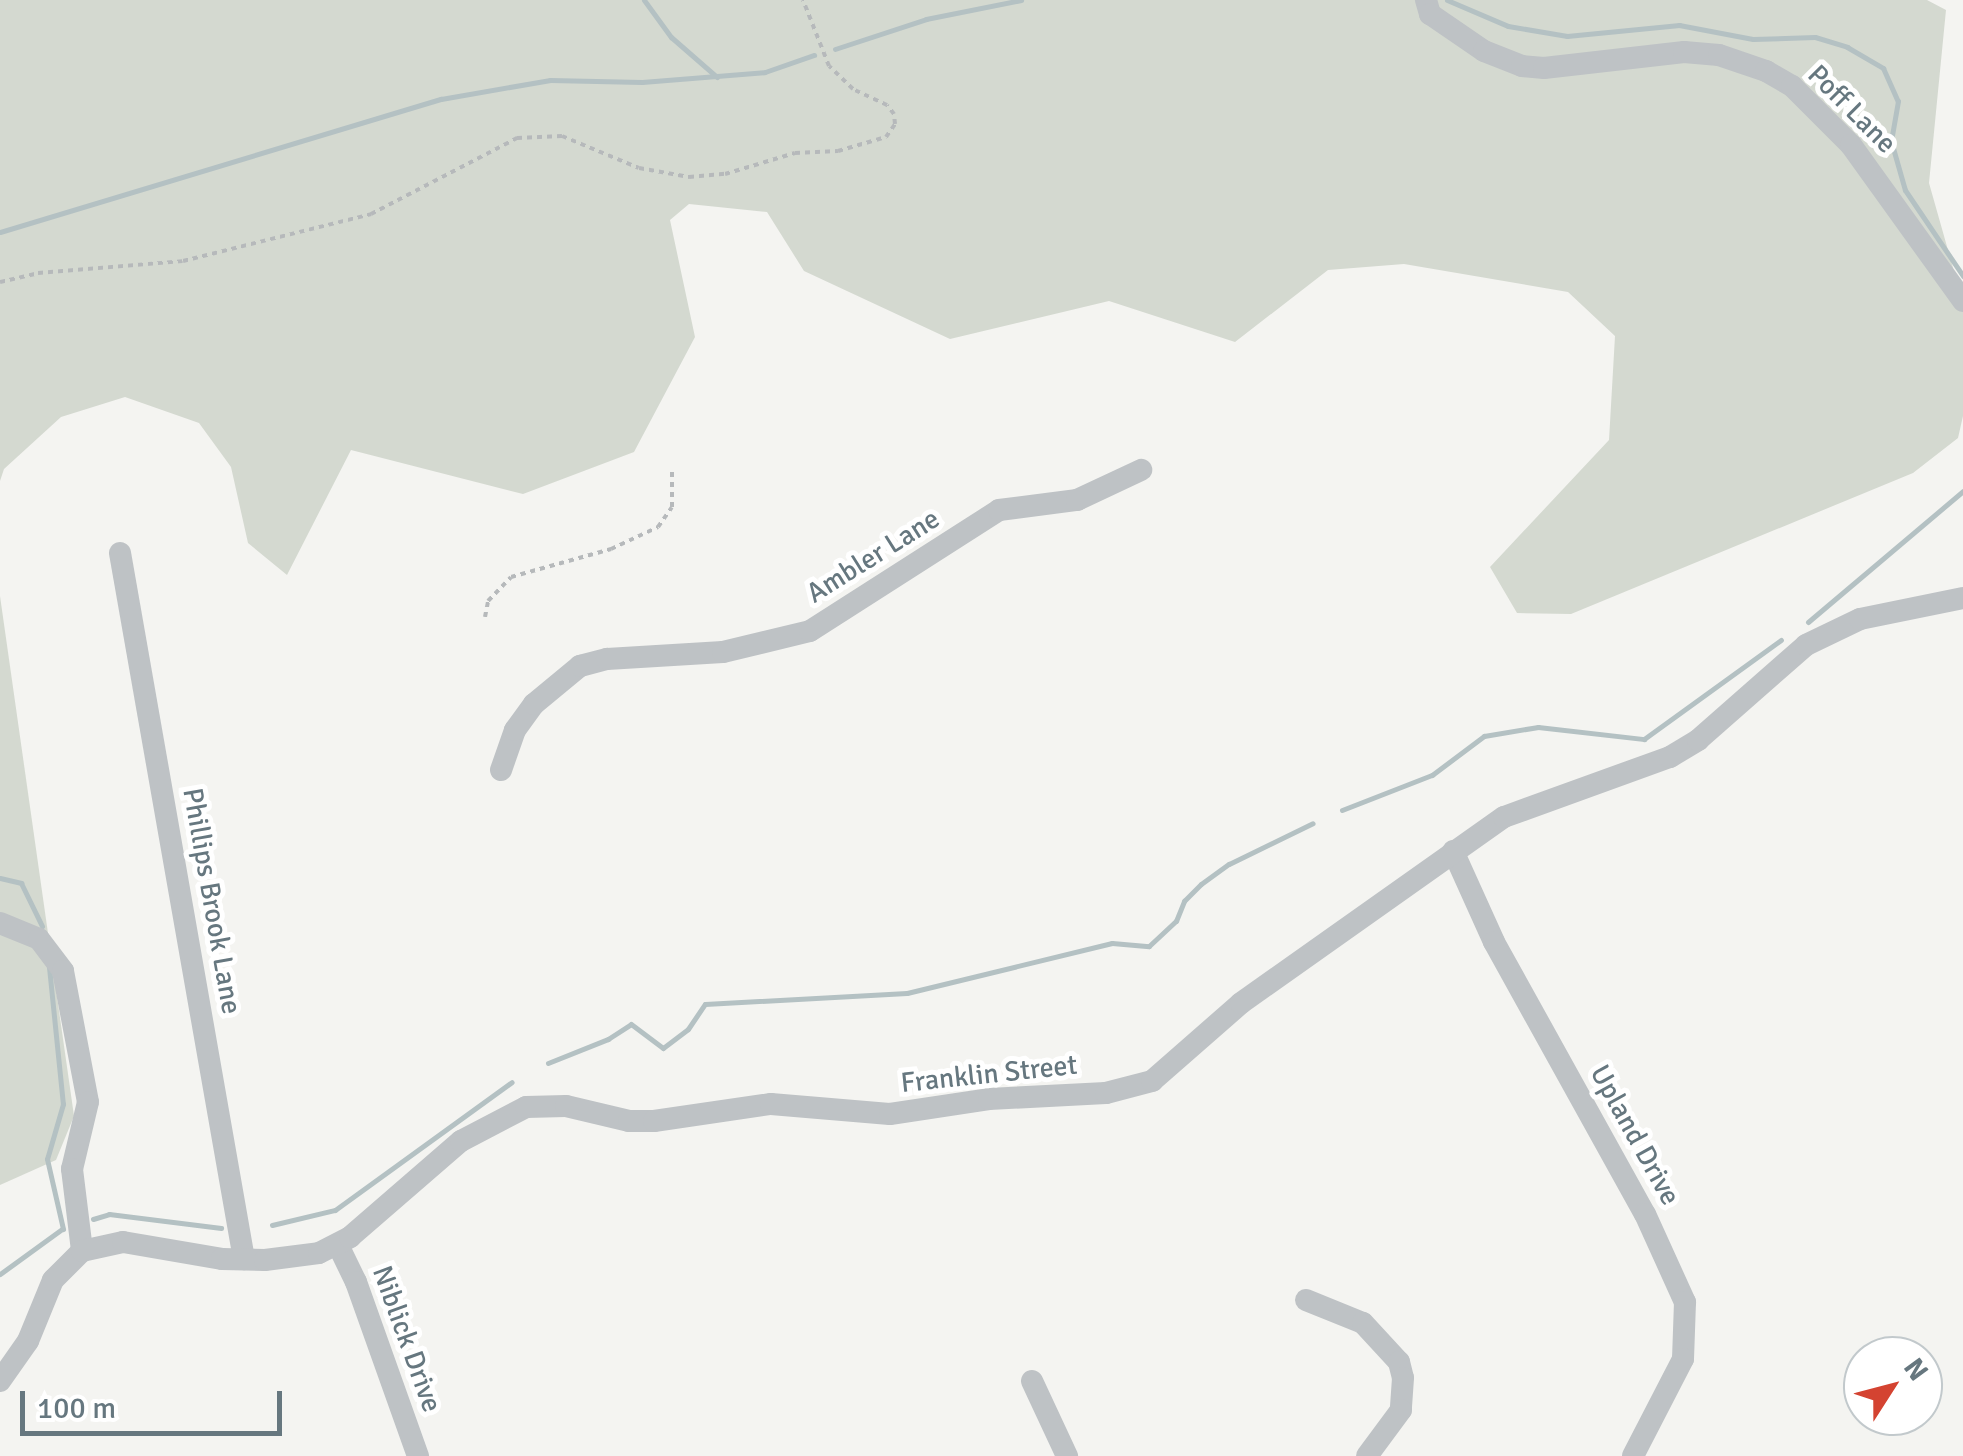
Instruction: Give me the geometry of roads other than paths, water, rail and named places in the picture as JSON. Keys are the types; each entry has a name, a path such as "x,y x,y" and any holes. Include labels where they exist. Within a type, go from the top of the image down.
{"street":[{"name":"Poff Lane","path":"1426,0 1430,14 1470,42 1522,66 1544,68 1684,52 1738,59 1766,71 1792,86 1852,144 1963,301"},
{"name":"Ambler Lane","path":"502,770 515,730 534,704 580,666 608,659 723,652 810,631 999,510 1077,500 1141,470"},
{"name":"Phillips Brook Lane","path":"120,553 244,1260"},
{"name":"Franklin Street","path":"82,1251 123,1242 244,1260 310,1255 338,1245 461,1140 526,1107 566,1106 629,1121 654,1121 771,1104 890,1114 989,1099 1130,1090 1172,1068 1240,1003 1452,851 1528,805 1670,758 1698,740 1806,645 1888,610 1963,598"},
{"name":"Upland Drive","path":"1452,851 1494,942 1646,1214 1685,1302 1683,1359 1634,1456"},
{"path":"0,923 39,939 63,971 88,1102 72,1169 82,1251 53,1280 28,1340 0,1381"},
{"name":"Niblick Drive","path":"338,1245 356,1282 418,1456"},
{"path":"1306,1300 1364,1323 1398,1362 1404,1378 1401,1410 1367,1456"},
{"path":"1032,1380 1067,1456"}],"waterway":[{"path":"644,0 671,37 717,77"},
{"path":"835,49 926,19 1021,0"},
{"path":"1447,0 1508,26 1567,36 1679,25 1753,39 1815,37 1847,47 1883,68 1898,101 1891,141 1905,190 1963,276"},
{"path":"0,232 441,99 550,80 642,82 765,72 814,55"},
{"path":"1808,622 1963,491"},
{"path":"1342,810 1432,775 1484,736 1538,727 1644,739 1781,640"},
{"path":"548,1063 608,1039 631,1024 663,1048 688,1029 705,1004 907,993 1112,943 1149,946 1176,921 1184,901 1201,884 1229,864 1313,823"},
{"path":"0,878 21,883 42,926"},
{"path":"49,967 63,1104 47,1159 63,1229"},
{"path":"272,1225 335,1210 512,1082"},
{"path":"93,1219 109,1214 221,1228"},
{"path":"0,1274 62,1229"}]}
